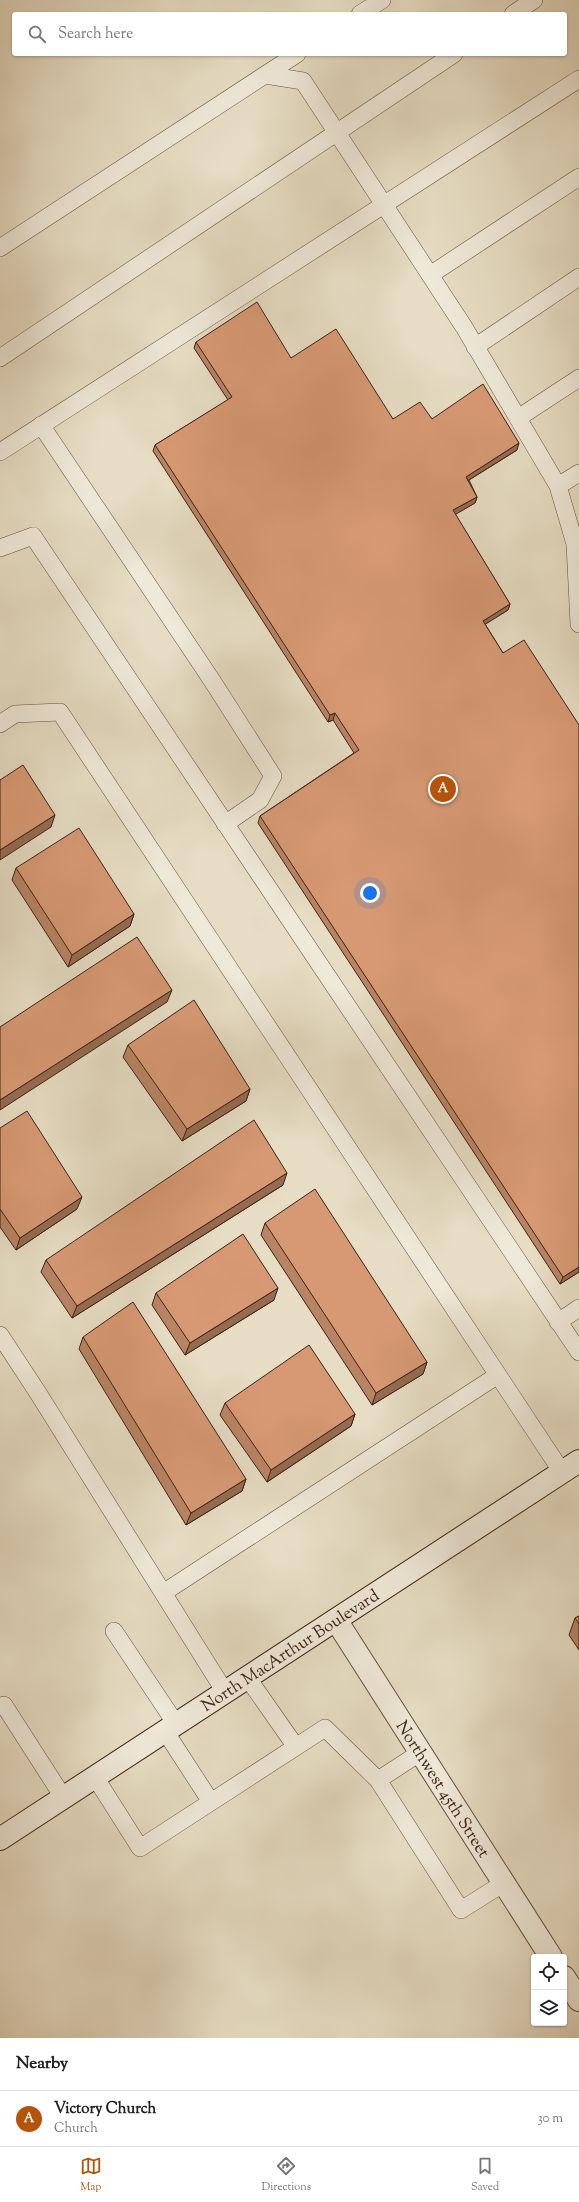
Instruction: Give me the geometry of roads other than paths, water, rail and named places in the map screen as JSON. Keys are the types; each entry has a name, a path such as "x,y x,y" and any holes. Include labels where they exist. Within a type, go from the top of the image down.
{"main road":[{"name":"North MacArthur Boulevard","path":"0,1839 94,1776 571,1467"},
{"name":"Northwest 45th Street","path":"336,1620 549,1954"},
{"path":"567,1982 579,2000"}],"lane":[{"path":"363,12 382,0"},
{"path":"517,12 534,0"},
{"path":"0,248 294,56"},
{"path":"0,358 451,56"},
{"path":"265,75 303,81 430,275 558,486 576,544 579,624"},
{"path":"0,452 579,79"},
{"path":"430,275 579,177"},
{"path":"475,347 579,277"},
{"path":"518,418 579,378"},
{"path":"41,425 211,679 273,776 260,800 225,824"},
{"path":"558,486 579,473"},
{"path":"0,548 32,536 579,1352"},
{"path":"0,724 15,714 60,712 498,1375 571,1467"},
{"path":"558,1322 579,1308"},
{"path":"0,1335 43,1400 225,1692"},
{"path":"164,1593 498,1375"},
{"path":"114,1631 171,1727 211,1802"},
{"path":"247,1677 296,1747"},
{"path":"4,1705 63,1797"},
{"path":"94,1776 140,1848 325,1728 378,1780 461,1910 504,1883"},
{"path":"378,1780 421,1752"}],"place":[{"name":"Victory Church","path":"443,789"}]}
